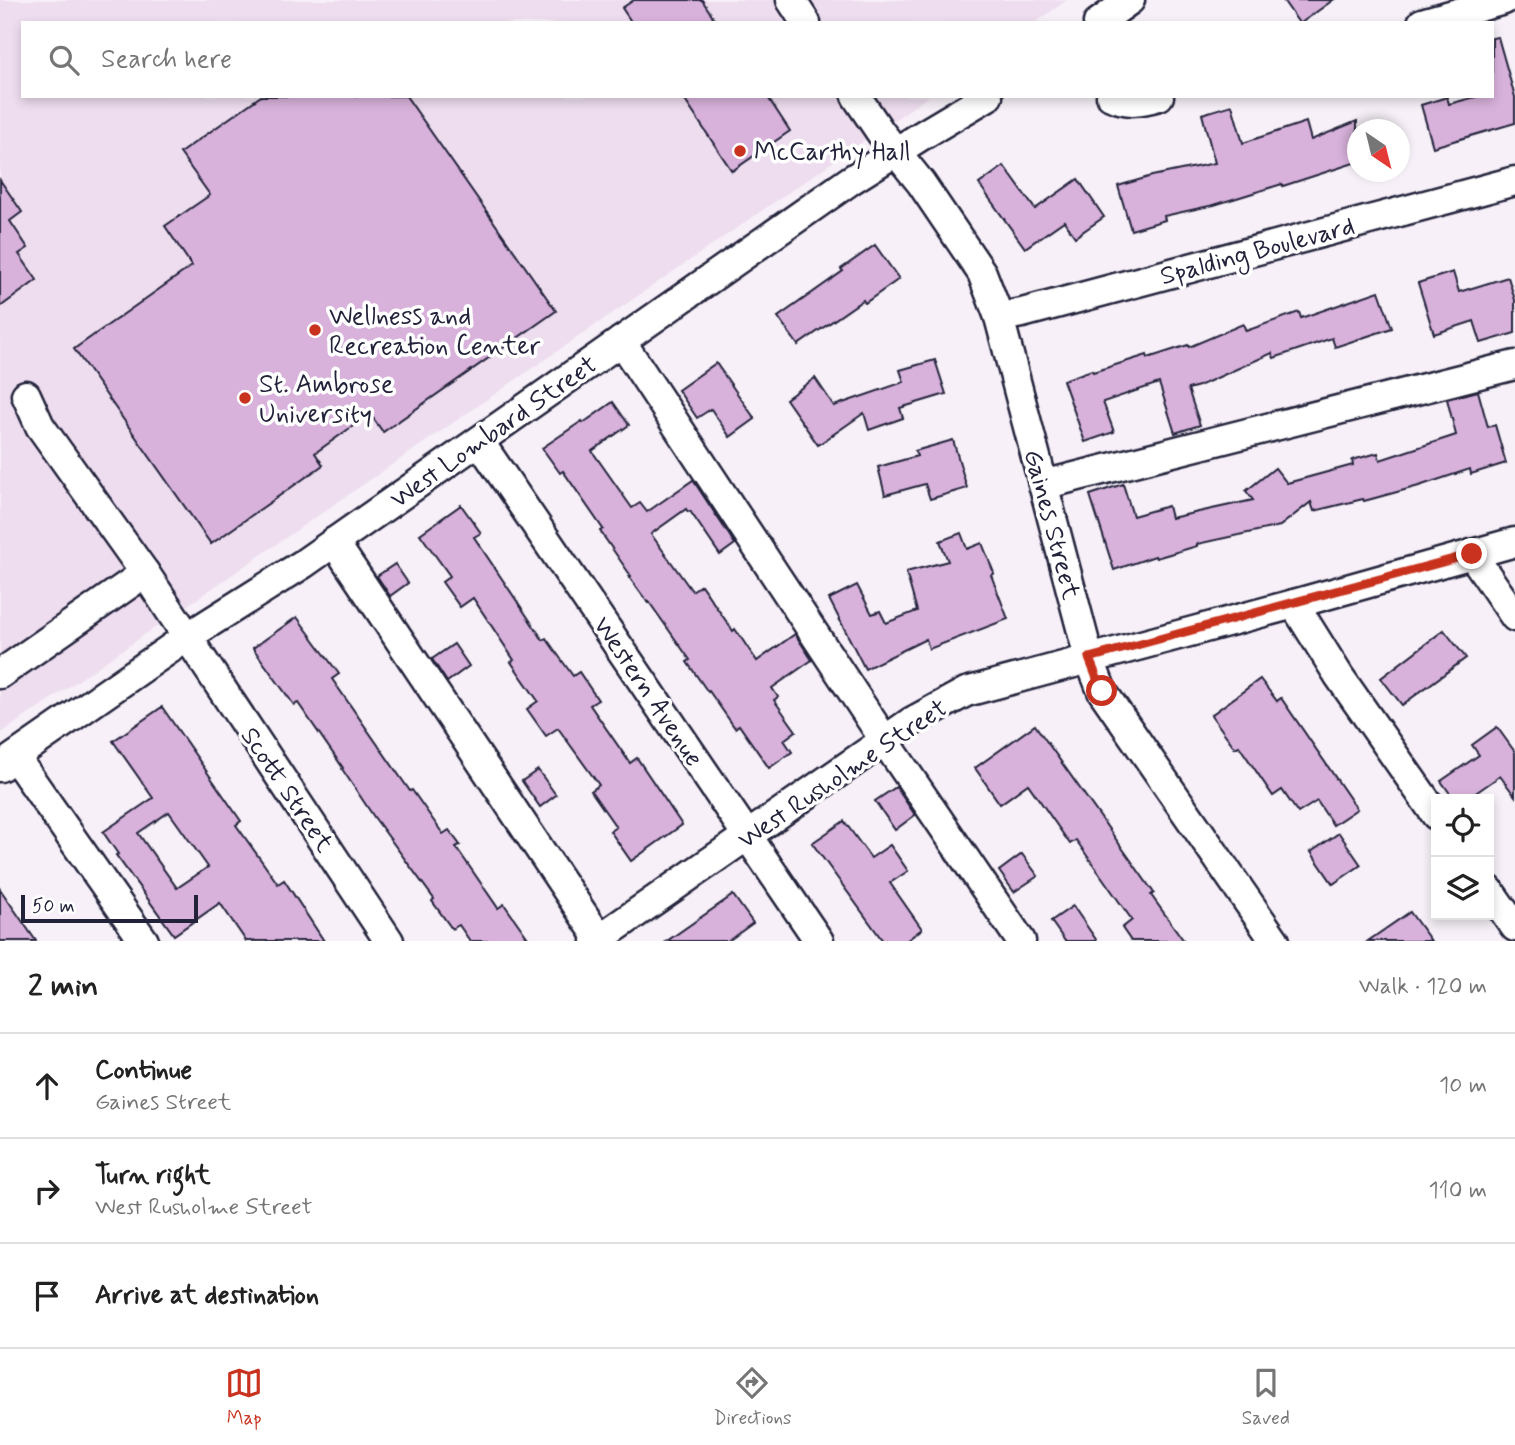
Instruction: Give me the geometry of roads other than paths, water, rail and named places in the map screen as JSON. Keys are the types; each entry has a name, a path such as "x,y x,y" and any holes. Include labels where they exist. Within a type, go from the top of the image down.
{"street":[{"path":"791,0 805,21"},
{"path":"1101,21 1130,0"},
{"path":"1429,21 1504,0"},
{"name":"Gaines Street","path":"857,98 921,183 982,273 999,317 1089,658 1102,691 1275,941"},
{"name":"West Lombard Street","path":"8,762 187,637 295,569 851,180 985,98"},
{"path":"1115,98 1138,102 1152,98"},
{"name":"Spalding Boulevard","path":"999,317 1515,181"},
{"path":"621,341 885,741 1021,941"},
{"path":"1042,485 1515,365"},
{"name":"Scott Street","path":"26,396 40,426 145,573 389,941"},
{"name":"Western Avenue","path":"479,441 819,941"},
{"path":"334,542 599,940"},
{"name":"West Rusholme Street","path":"599,940 911,722 966,692 1515,542"},
{"path":"1472,554 1515,617"},
{"path":"0,674 145,573"},
{"path":"1294,604 1339,676 1431,808"},
{"path":"8,762 144,941"},
{"path":"1494,897 1515,927"}],"place":[{"name":"McCarthy Hall","path":"740,151"},
{"name":"Wellness and Recreation Center","path":"315,330"},
{"name":"St. Ambrose University","path":"245,398"}]}
